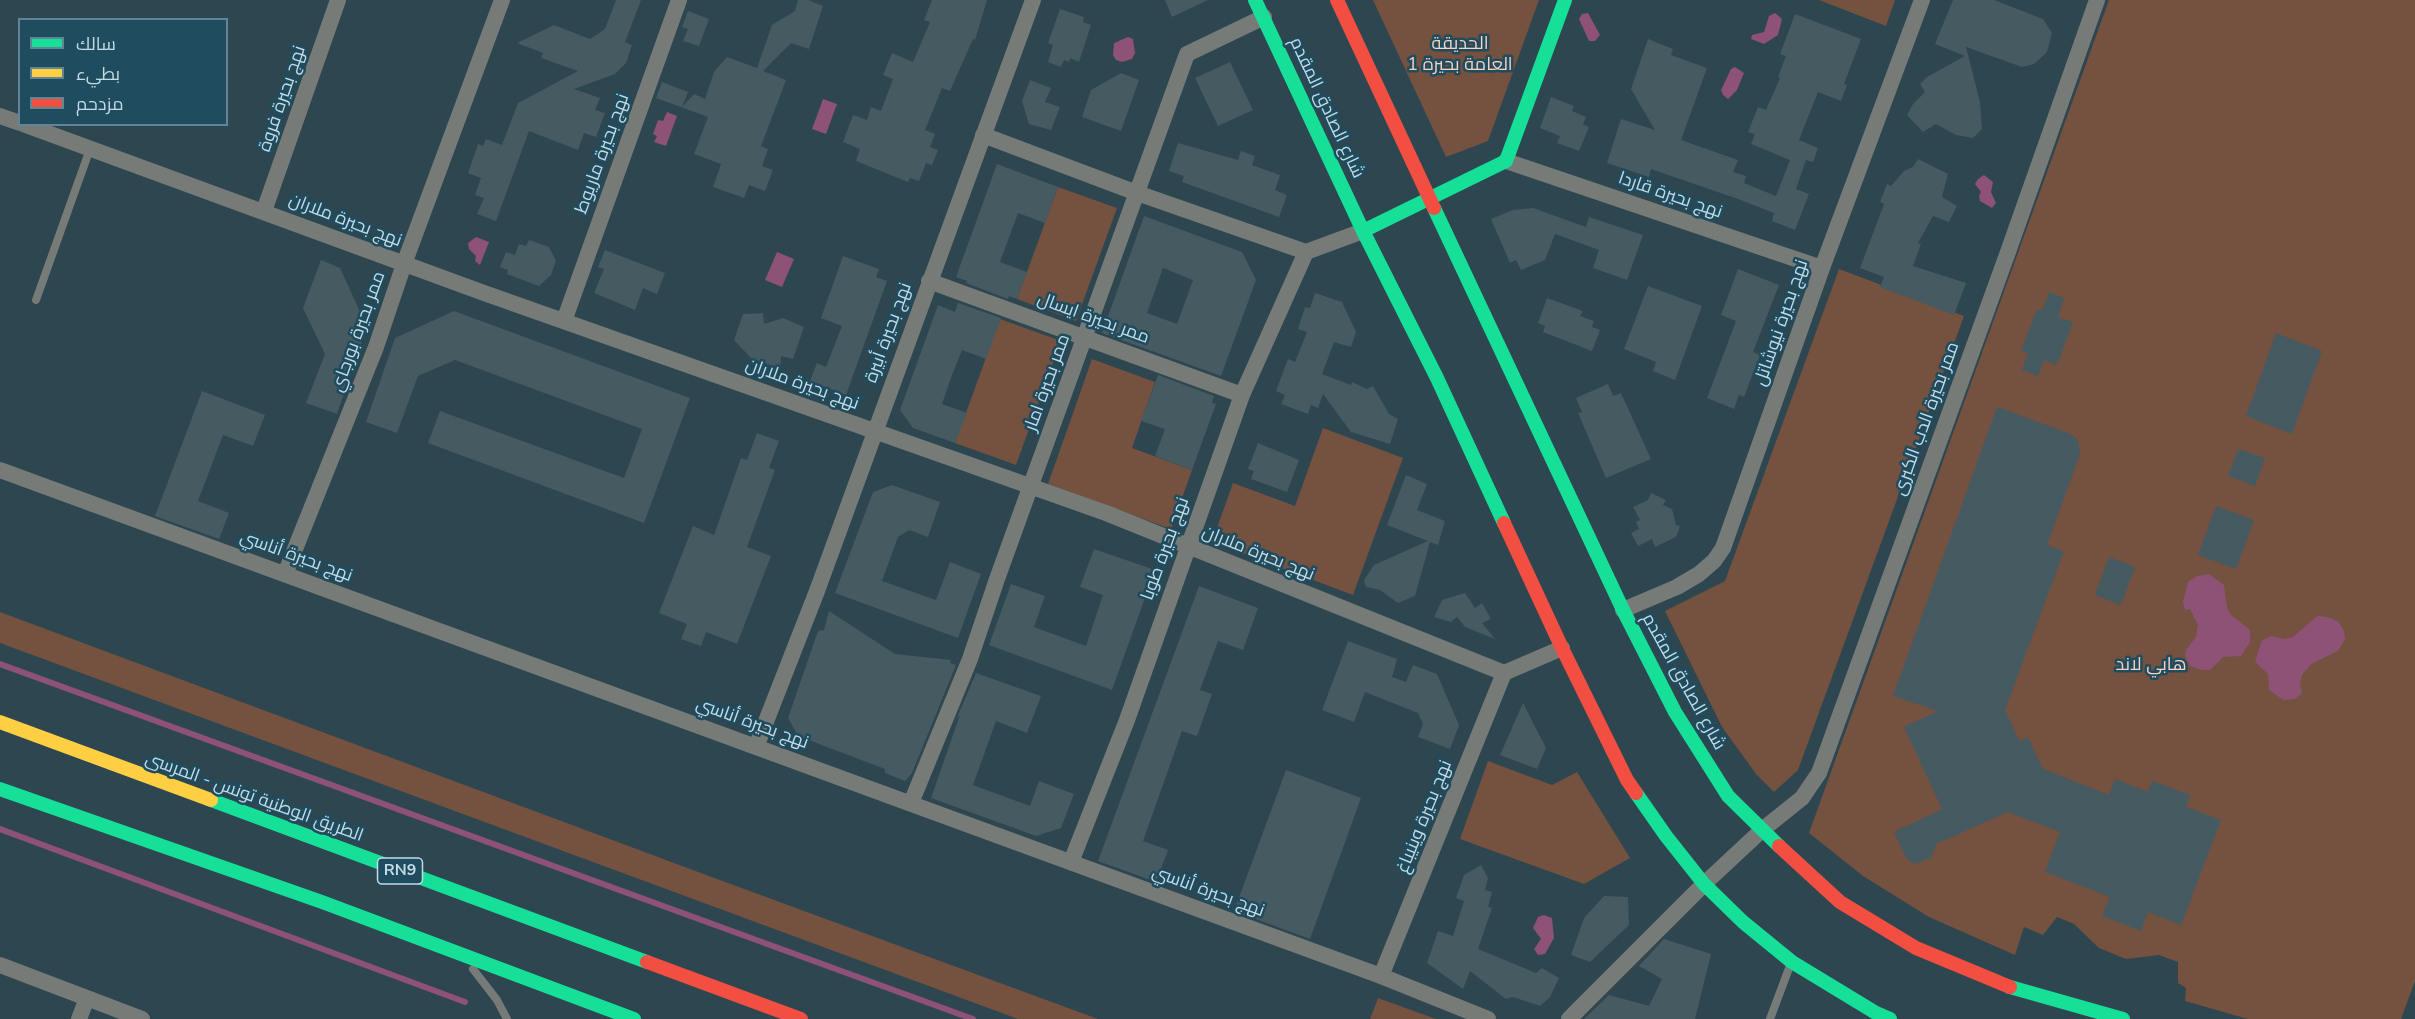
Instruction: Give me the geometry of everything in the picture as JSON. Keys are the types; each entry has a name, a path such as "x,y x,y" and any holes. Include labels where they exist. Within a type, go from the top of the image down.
{"main road":[{"name":"شارع الصادق المقدم","path":"1256,0 1363,231 1442,388 1562,648 1627,780 1666,836 1704,884 1743,922 1792,962 1876,1013 1890,1019"},
{"name":"شارع الصادق المقدم","path":"1337,0 1431,196 1509,369 1623,610 1675,712 1728,796 1840,903 1916,948 2002,985 2123,1019"},
{"path":"1363,231 1506,161 1564,0"},
{"name":"الطريق الوطنية تونس - المرسى","path":"0,722 801,1019"},
{"path":"0,789 322,902 634,1019"}],"street":[{"name":"نهج بحيرة فروة","path":"264,211 338,0"},
{"name":"ممر بحيرة بورجاي","path":"285,574 376,347 404,264 502,0"},
{"name":"نهج بحيرة ماريوط","path":"564,321 679,0"},
{"name":"نهج بحيرة أبيرة","path":"756,747 817,591 873,431 1033,0"},
{"name":"نهج بحيرة نيوشاتل","path":"1623,610 1677,587 1699,574 1714,561 1723,548 1822,268 1922,0"},
{"name":"ممر بحيرة الدب الكبرى","path":"1704,884 1762,830 1802,798 1819,773 2097,0"},
{"name":"ممر بحيرة امار","path":"911,803 970,658 1187,54 1264,17"},
{"name":"نهج بحيرة ملاران","path":"0,116 18,123"},
{"name":"نهج بحيرة ملاران","path":"27,126 404,264 1106,513 1504,673"},
{"path":"983,135 1137,193 1306,252 1363,231"},
{"name":"نهج بحيرة قاردا","path":"1506,161 1822,268"},
{"name":"نهج بحيرة طوبا","path":"1071,862 1127,720 1242,395 1306,252"},
{"name":"ممر بحيرة ايسال","path":"929,281 1242,395"},
{"name":"نهج بحيرة أناسي","path":"0,470 1381,976 1488,1019"},
{"path":"1504,673 1562,648"},
{"name":"نهج بحيرة وينيباغ","path":"1381,976 1504,673"},
{"path":"1569,1019 1704,884"},
{"path":"0,966 142,1019"},
{"path":"79,1019 87,998"}],"lane":[{"path":"36,300 90,148"},
{"path":"455,952 478,974 497,1000 507,1019"},
{"path":"1770,1019 1792,962"}],"green space":[{"name":"الحديقة العامة بحيرة 1","path":"1373,0 1539,0 1488,141 1446,157"},
{"path":"1819,0 1895,0 1886,26"},
{"name":"هابي لاند","path":"2109,0 2415,0 2415,981 2401,1019 2248,1019 2185,1001 2186,988 2178,983 2178,962 2159,955 2126,959 2099,948 2074,924 2057,917 2043,935 2024,927 2015,955 1929,917 1863,876 1809,833"},
{"path":"1058,187 1117,208 1076,321 1017,299"},
{"path":"1839,269 1964,316 1798,770 1774,792 1756,774 1722,727 1665,611 1725,581"},
{"path":"1000,319 1061,341 1016,465 955,443"},
{"path":"1092,359 1155,382 1132,448 1192,470 1171,529 1048,484"},
{"path":"1323,428 1403,458 1353,595 1212,542 1233,483 1295,506"},
{"path":"0,612 1098,1019 1018,1019 0,643"},
{"path":"1488,761 1552,785 1577,772 1630,858 1584,884 1460,839"},
{"path":"1378,998 1436,1019 1370,1019"}],"shaded area":[{"path":"1588,13 1600,35 1595,41 1589,41 1579,19 1582,14"},
{"path":"1775,13 1782,19 1778,35 1764,44 1751,39 1752,35 1764,32 1769,16"},
{"path":"1128,37 1133,39 1135,53 1132,59 1122,62 1116,60 1113,55 1114,43"},
{"path":"1735,67 1744,73 1737,90 1728,99 1721,90 1731,69"},
{"path":"823,99 837,104 826,134 812,129"},
{"path":"667,112 677,116 666,146 654,142 657,136 653,134 658,120 663,121"},
{"path":"1984,175 1993,182 1991,192 1996,203 1992,208 1980,201 1981,192 1975,184"},
{"path":"476,237 489,242 480,265 475,261 476,256 469,249 468,243"},
{"path":"777,252 794,259 782,287 765,280"},
{"path":"2209,574 2224,585 2230,614 2250,630 2250,642 2241,656 2223,657 2210,670 2202,670 2190,666 2185,656 2186,650 2196,637 2198,625 2190,609 2185,610 2183,602 2188,582 2197,576"},
{"path":"2317,616 2328,617 2339,622 2345,639 2338,651 2311,664 2302,675 2300,685 2302,693 2295,699 2283,700 2269,690 2268,674 2255,662 2262,640 2272,636 2283,639 2293,637"},
{"path":"1544,915 1552,918 1554,938 1545,954 1538,955 1534,949 1541,939 1533,928 1538,917"}],"building":[{"path":"616,0 641,0 625,42 632,45 626,63 615,74 574,89 600,98 595,110 605,113 596,137 584,133 578,150 529,131 496,221 477,214 484,198 475,195 481,178 468,173 478,144 483,146 486,139 502,145 518,103 578,71 541,58 543,53 517,43 554,25 590,39 605,29"},
{"path":"798,0 808,0 823,6 809,49 791,43 763,71 786,80 761,146 768,149 762,166 773,170 765,191 749,185 744,198 713,187 721,164 694,154 708,117 656,98 662,82 688,92 682,107 694,94 705,99 714,72 727,57 757,68 772,25 795,11"},
{"path":"932,0 987,0 975,40 973,39 950,91 942,88 925,130 935,134 930,147 938,150 932,165 926,163 919,181 910,178 908,182 856,161 860,149 843,142 853,115 867,120 871,107 881,111 893,79 883,75 892,53 913,62 930,22 924,20"},
{"path":"1165,0 1208,0 1172,17"},
{"path":"1953,0 1994,0 2043,19 2052,33 2047,52 2034,64 2022,67 1966,47 1980,102 1982,129 1973,138 1956,135 1936,124 1923,132 1907,115 1913,104 1925,92 1920,84 1927,77 1965,56 1935,44"},
{"path":"1060,9 1084,17 1083,22 1091,25 1079,62 1070,58 1069,62 1064,60 1061,67 1048,62 1053,45 1048,43"},
{"path":"688,11 709,19 699,46 683,41 688,29 682,27"},
{"path":"1795,14 1861,39 1844,84 1847,85 1841,101 1818,92 1799,140 1818,148 1813,162 1806,160 1796,189 1809,194 1795,230 1772,221 1774,213 1738,199 1651,169 1649,177 1607,163 1621,119 1655,130 1631,89 1648,39 1673,49 1671,55 1707,68 1681,140 1738,160 1733,172 1746,176 1744,183 1776,196 1790,160 1751,144 1755,134 1748,132 1758,107 1766,110 1780,78 1778,77 1786,56 1780,54"},
{"path":"1230,62 1253,110 1218,126 1195,78"},
{"path":"1121,73 1139,80 1121,131 1082,117 1091,90"},
{"path":"1030,80 1051,88 1045,102 1060,107 1051,130 1029,124 1022,101"},
{"path":"1551,97 1574,106 1572,111 1586,117 1583,124 1589,127 1579,151 1557,143 1560,136 1540,128"},
{"path":"1178,143 1238,160 1241,151 1255,156 1252,165 1280,175 1275,190 1287,195 1279,217 1182,182 1184,176 1169,171"},
{"path":"1918,159 1948,174 1942,197 1957,206 1949,222 1933,216 1918,243 1921,244 1913,266 1966,283 1954,315 1880,287 1884,277 1860,268 1884,204 1880,202 1887,184 1891,186 1904,171 1913,167"},
{"path":"997,164 1058,187 1045,223 1018,213 1000,262 1027,272 1017,299 1009,296 1008,299 956,277"},
{"path":"1533,208 1586,227 1589,217 1643,235 1627,280 1593,268 1599,250 1555,234 1545,260 1521,270 1516,260 1510,263 1491,219 1513,210"},
{"path":"1144,216 1242,252 1256,280 1221,376 1102,333","holes":["1163,268 1193,280 1177,324 1147,313"]},
{"path":"529,240 549,247 556,261 551,275 539,286 507,274 508,270 500,267 506,252 515,255 519,244 526,246"},
{"path":"605,250 665,273 657,294 643,288 635,310 594,293 604,269 598,267"},
{"path":"843,256 879,269 876,277 887,281 846,395 810,381 817,363 826,367 842,326 821,318"},
{"path":"321,260 340,268 367,327 337,414 306,403 325,354 303,308"},
{"path":"1738,269 1779,285 1753,352 1760,355 1744,397 1739,395 1734,409 1707,398 1736,321 1721,315"},
{"path":"1648,286 1702,306 1675,380 1653,371 1656,362 1624,349"},
{"path":"2049,292 2064,298 2058,317 2073,322 2057,365 2044,360 2038,376 2022,370 2028,353 2021,351 2037,309 2042,311"},
{"path":"1315,293 1342,302 1356,332 1351,347 1334,342 1322,374 1351,385 1352,382 1367,389 1373,386 1389,414 1398,419 1390,444 1351,432 1323,394 1318,408 1311,405 1308,414 1281,404 1285,395 1276,391 1288,359 1295,362 1307,332 1298,329 1305,307 1310,308"},
{"path":"1547,298 1583,311 1580,316 1594,321 1592,327 1600,330 1592,351 1543,332 1545,326 1538,323"},
{"path":"958,303 1001,318 986,359 962,350 952,375 942,404 967,413 955,443 913,428 900,410 938,305 955,312"},
{"path":"454,311 690,398 644,523 428,443 440,411 624,478 642,429 455,360 418,376 397,433 366,422 395,338"},
{"path":"763,313 764,324 783,318 804,327 793,359 781,356 780,369 751,358 734,340 743,314"},
{"path":"2276,333 2322,351 2292,434 2246,416"},
{"path":"1158,375 1214,396 1212,403 1216,404 1192,470 1155,456 1165,429 1141,421"},
{"path":"1608,384 1613,396 1621,393 1651,459 1606,478 1578,413 1582,412 1576,398"},
{"path":"202,391 265,415 253,446 223,435 198,501 229,513 219,539 155,516"},
{"path":"1997,407 2071,434 2078,440 2080,454 2047,545 2064,551 2005,710 2019,741 2028,737 2043,769 2109,795 2115,779 2148,792 2152,781 2190,795 2186,807 2221,820 2181,925 2148,912 2141,931 2102,916 2110,897 2045,872 2060,832 2008,812 1936,844 1931,858 1914,864 1906,858 1894,832 1942,809 1904,727 1938,711 1893,696"},
{"path":"757,433 779,441 769,468 775,470 747,547 771,556 737,644 706,632 701,646 681,639 687,624 659,613 693,526 714,535 741,458 747,460"},
{"path":"1258,443 1299,460 1287,492 1251,479 1254,471 1248,469"},
{"path":"2238,449 2265,458 2255,486 2228,476"},
{"path":"1406,475 1427,484 1417,510 1445,521 1438,545 1430,542 1415,596 1398,603 1380,590 1366,587 1364,580 1374,565 1428,541 1387,525"},
{"path":"892,485 940,502 928,537 909,530 898,537 882,581 936,600 950,562 981,574 958,638 835,593 873,492"},
{"path":"1651,493 1666,500 1663,505 1672,509 1676,525 1680,526 1676,537 1655,547 1652,539 1638,546 1631,533 1639,529 1636,522 1640,520 1633,507 1648,500"},
{"path":"2216,506 2254,520 2236,569 2198,555"},
{"path":"1094,549 1155,570 1112,690 989,645 1011,584 1045,596 1034,627 1086,646 1103,595 1080,587"},
{"path":"2109,557 2135,567 2121,605 2095,595"},
{"path":"1199,586 1258,608 1243,650 1218,641 1200,690 1212,694 1197,736 1182,731 1143,841 1168,850 1156,882 1098,861"},
{"path":"1465,593 1475,608 1482,603 1491,619 1482,623 1495,639 1465,627 1457,617 1451,622 1434,617 1442,600"},
{"path":"829,611 895,654 951,660 950,663 956,665 912,773 905,781 885,773 885,769 798,736 788,718 818,631 824,630"},
{"path":"1348,641 1397,659 1392,677 1406,682 1413,665 1437,674 1459,725 1450,749 1418,737 1423,724 1418,713 1365,692 1354,722 1322,710"},
{"path":"976,673 1041,696 1027,733 996,721 973,785 1030,806 1039,781 1074,794 1061,828 1036,836 931,798 960,715 956,720"},
{"path":"1523,703 1546,748 1537,769 1500,755"},
{"path":"1286,770 1361,798 1310,939 1234,911"},
{"path":"1481,865 1488,878 1485,890 1492,892 1488,907 1492,908 1478,949 1536,973 1542,968 1559,978 1550,997 1540,1006 1513,997 1506,999 1470,971 1463,989 1427,963 1438,931 1453,936 1464,901 1456,898 1464,875"},
{"path":"1604,896 1628,897 1629,925 1590,962 1571,955 1584,918"},
{"path":"1664,939 1711,954 1695,1019 1584,1019 1609,995 1649,1006 1662,979 1639,966"}],"waterway":[{"path":"0,664 973,1019"},
{"path":"0,829 465,1002"}],"traffic: fast":[{"path":"1255,0 1363,231 1437,378 1504,523"},
{"path":"1363,231 1506,161 1565,0"},
{"path":"1434,208 1623,610 1675,712 1728,796 1779,846"},
{"path":"0,789 322,902 634,1019"},
{"path":"1636,793 1704,884 1743,922 1792,962 1876,1013 1890,1019"},
{"path":"211,800 647,962"},
{"path":"2010,987 2123,1019"}],"traffic: slow":[{"path":"0,722 211,800"}],"traffic: jam":[{"path":"1337,0 1434,208"},
{"path":"1504,523 1562,648 1627,780 1636,793"},
{"path":"1779,846 1840,902 1916,948 2010,987"},
{"path":"647,962 801,1019"}]}
